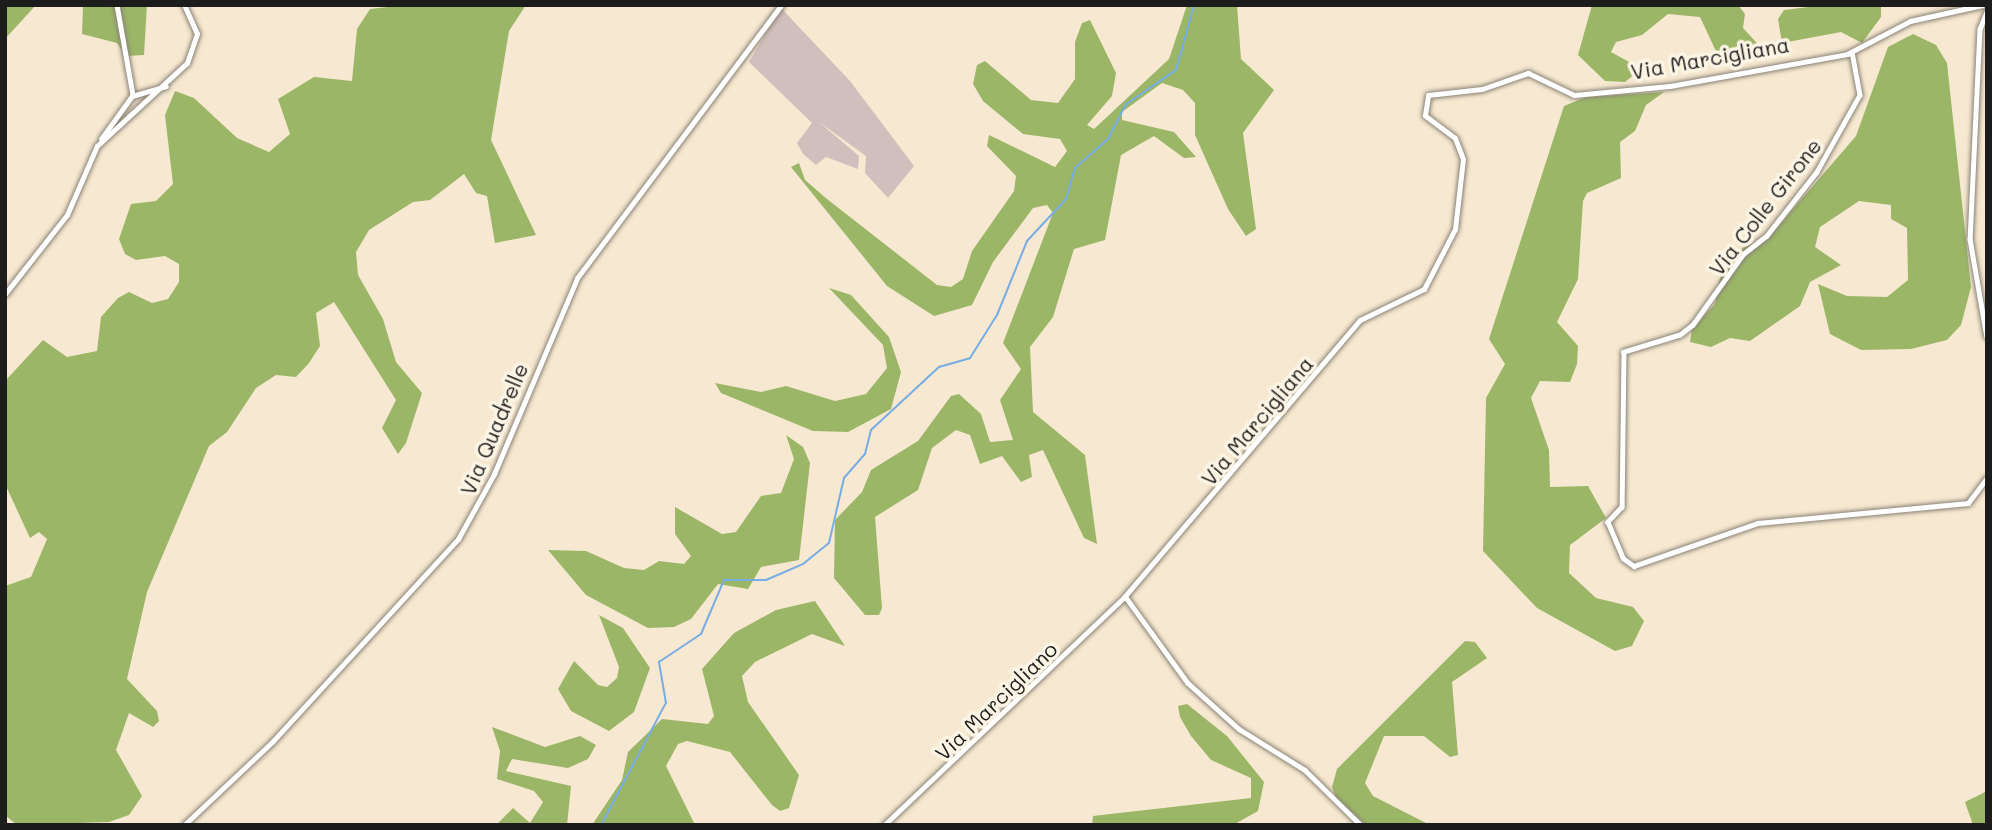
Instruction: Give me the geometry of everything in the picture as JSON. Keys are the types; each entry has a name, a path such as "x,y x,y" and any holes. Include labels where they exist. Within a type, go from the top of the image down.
{"street":[{"path":"117,5 133,95"},
{"path":"94,151 128,112 173,82 197,39 184,5"},
{"name":"Via Quadrelle","path":"184,825 272,742 458,539 498,466 575,281 781,5"},
{"name":"Via Marcigliana","path":"1125,596 1352,329 1367,315 1418,294 1438,268 1456,225 1463,156 1455,138 1424,115 1426,96 1482,89 1528,74 1574,95 1637,90 1852,52 1910,21 1982,5"},
{"path":"1987,12 1980,29 1970,239 1987,337"},
{"name":"Via Colle Girone","path":"1852,52 1860,95 1817,172 1767,236 1743,255 1693,325 1680,335 1624,352 1622,507 1608,522 1623,558 1634,566 1758,523 1970,503 1987,478"},
{"path":"5,294 67,215 94,151 133,95 173,82"},
{"path":"1125,596 1188,683 1239,729 1301,766 1361,825"},
{"name":"Via Marcigliano","path":"884,825 1125,596"}],"shaded area":[{"path":"781,8 850,81 914,166 888,198 865,173 866,156 819,122 859,156 858,169 826,157 816,165 803,154 797,143 812,123 749,62"}],"green space":[{"path":"5,5 36,5 5,39"},
{"path":"83,5 147,5 144,55 126,56 117,43 82,34"},
{"path":"405,5 526,5 509,31 491,140 536,235 495,243 487,196 476,193 464,174 430,200 413,202 369,230 356,252 358,275 383,319 396,362 422,393 406,443 398,454 382,428 396,400 334,302 316,313 320,346 309,363 296,377 276,375 256,388 227,432 209,446 147,592 127,679 157,711 159,721 153,727 129,713 116,750 142,796 129,815 109,822 17,825 5,815 5,586 31,577 47,539 39,532 30,538 5,484 5,381 43,340 67,357 97,351 101,317 118,298 129,292 152,303 168,299 179,282 179,264 165,256 136,260 125,254 119,239 131,204 156,201 173,184 165,115 175,91 194,98 237,138 269,152 290,134 278,99 314,77 352,81 357,29 370,9"},
{"path":"1187,5 1237,5 1241,59 1274,90 1243,133 1256,229 1246,236 1228,209 1195,135 1195,103 1183,90 1162,83 1122,112 1122,120 1174,132 1196,157 1184,158 1154,136 1121,155 1105,240 1074,249 1053,317 1030,347 1033,412 1085,455 1097,544 1084,538 1043,450 1029,455 1032,477 1021,482 1002,456 980,464 970,435 956,430 932,448 918,490 875,517 882,608 879,615 865,615 834,578 835,520 862,492 871,470 918,441 951,396 959,394 981,414 990,442 1013,440 1000,400 1021,369 1003,343 1053,213 1047,205 1033,208 993,262 972,305 934,316 887,286 791,167 799,163 805,180 827,199 937,285 951,287 963,279 972,251 1014,191 1016,176 987,146 989,135 1055,167 1067,151 1060,139 1023,134 983,101 973,84 977,65 985,61 1031,100 1058,103 1075,79 1075,42 1082,23 1090,20 1116,73 1112,96 1087,125 1094,129 1169,59"},
{"path":"1592,5 1738,5 1745,14 1743,28 1766,53 1721,62 1700,17 1668,14 1642,35 1616,42 1611,52 1631,63 1635,74 1625,82 1605,81 1578,55"},
{"path":"1825,5 1881,5 1881,17 1862,43 1841,32 1782,43 1778,19 1784,10"},
{"path":"1913,34 1936,45 1947,63 1971,287 1961,325 1947,340 1911,349 1861,350 1830,334 1818,284 1847,296 1887,297 1908,280 1907,228 1891,219 1891,205 1859,201 1820,227 1815,247 1841,265 1810,282 1800,306 1750,341 1730,338 1711,347 1690,342 1692,329 1715,304 1720,278 1743,248 1769,237 1856,136 1888,47"},
{"path":"1664,92 1646,105 1635,131 1620,142 1621,178 1587,193 1583,201 1578,279 1557,322 1578,346 1577,364 1570,382 1540,381 1531,398 1549,450 1550,487 1588,486 1606,518 1570,545 1569,573 1596,598 1633,607 1644,621 1632,646 1615,651 1537,608 1483,551 1486,398 1505,364 1489,339 1564,106 1586,97"},
{"path":"829,288 851,295 889,337 901,372 891,409 848,432 813,431 721,393 715,383 761,392 786,386 835,401 866,394 887,368 883,345"},
{"path":"786,435 803,447 810,463 799,560 761,567 748,589 718,584 691,619 674,627 648,628 586,595 548,550 586,551 624,568 644,570 659,561 684,564 691,556 675,534 675,507 722,534 736,532 761,496 781,493 794,459"},
{"path":"815,601 845,646 812,634 755,662 742,676 748,702 799,775 789,808 780,811 772,805 730,752 687,741 678,744 666,766 695,825 592,825 622,780 628,752 662,719 708,724 714,716 702,669 734,633 776,610"},
{"path":"599,615 623,628 650,668 634,712 609,731 571,711 558,689 574,661 598,685 607,687 617,678 619,667"},
{"path":"1465,641 1475,642 1487,658 1452,682 1458,755 1450,757 1424,736 1384,736 1365,783 1373,796 1430,825 1366,825 1337,800 1332,787 1337,769"},
{"path":"1187,704 1227,736 1264,782 1258,811 1233,825 1092,825 1093,816 1251,798 1251,778 1211,760 1191,736 1180,717 1178,706"},
{"path":"492,727 545,747 580,736 596,745 588,759 568,768 512,759 506,771 571,786 567,825 496,825 513,808 530,823 543,802 534,791 497,779 500,751"},
{"path":"1987,791 1987,825 1973,825 1965,802"}],"waterway":[{"path":"601,825 666,703 659,662 701,634 724,580 766,580 803,564 829,543 844,478 865,454 871,430 939,367 970,358 997,315 1027,241 1066,199 1075,168 1108,139 1125,105 1176,70 1194,5"}]}
